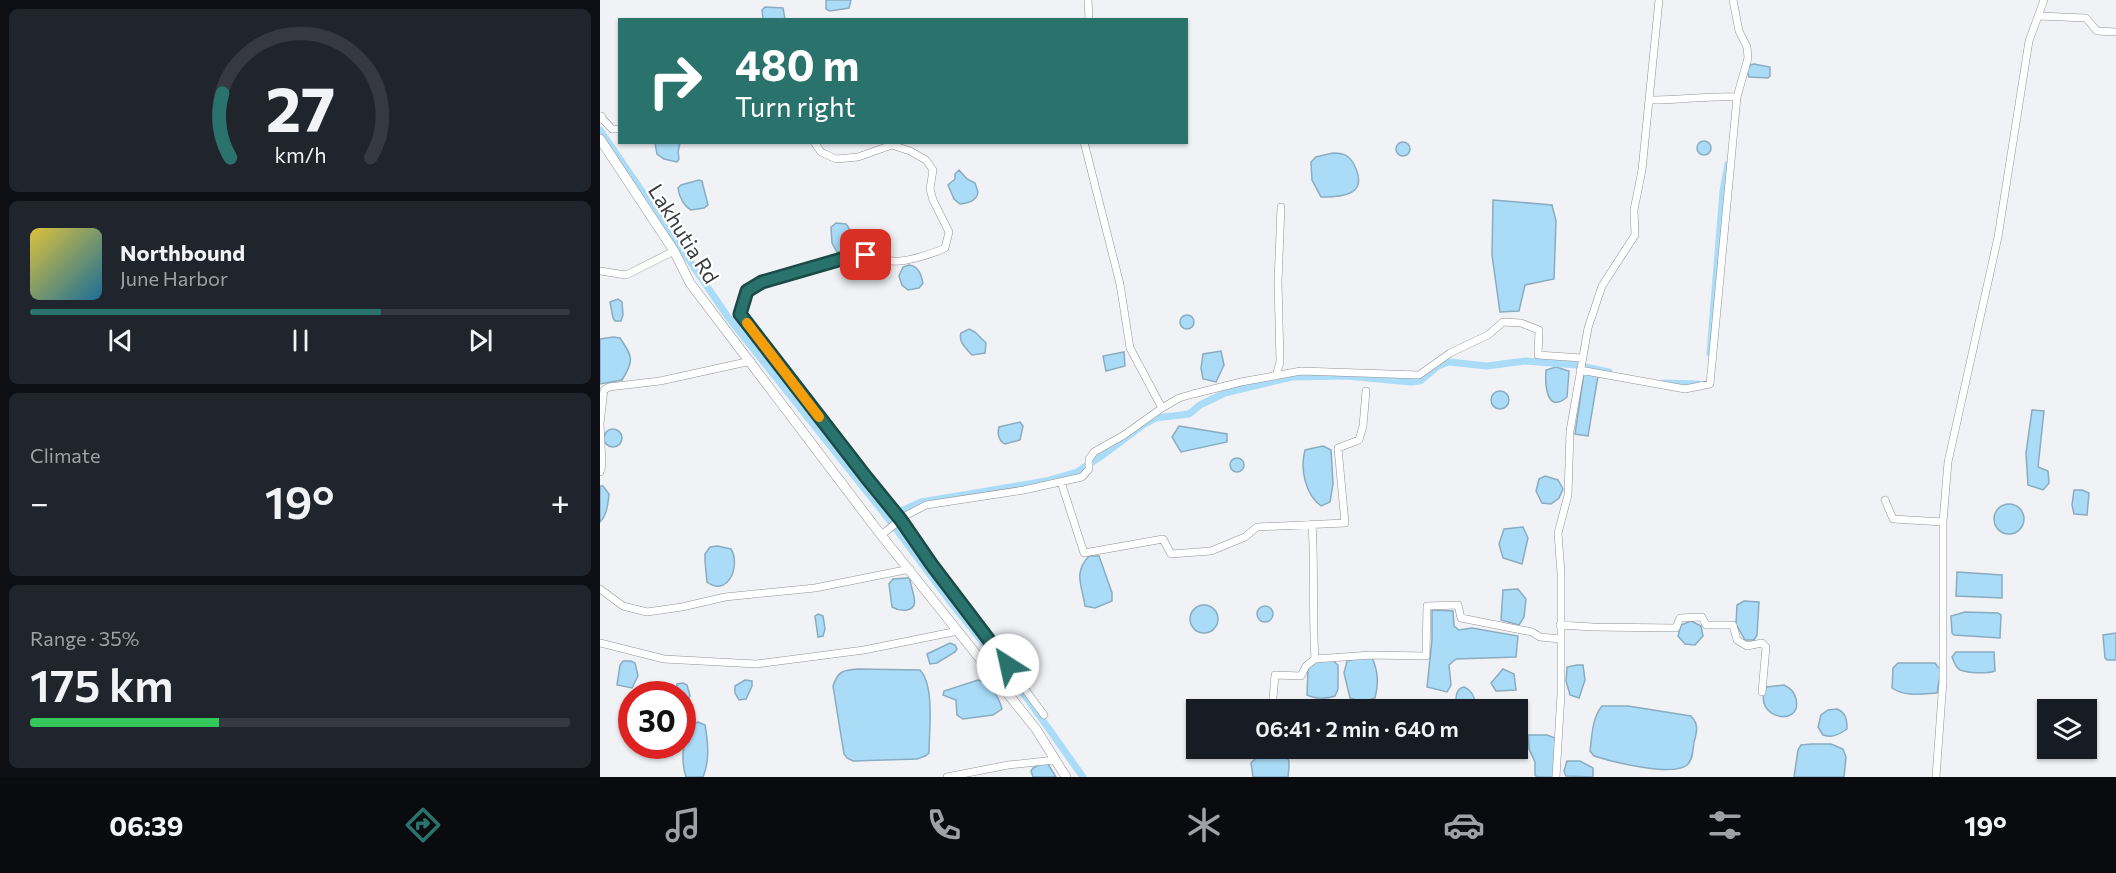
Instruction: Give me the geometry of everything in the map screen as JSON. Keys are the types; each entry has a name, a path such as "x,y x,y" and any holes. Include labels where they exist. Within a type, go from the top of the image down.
{"street":[{"path":"1088,0 1089,18"},
{"path":"1556,777 1561,694 1558,533 1568,495 1570,431 1588,328 1602,286 1635,235 1634,210 1642,170 1659,0"},
{"path":"1580,370 1685,389 1710,384 1737,97 1748,58 1747,46 1739,31 1733,0"},
{"path":"1936,777 1943,681 1943,522 1948,462 1998,237 2029,41 2044,0"},
{"path":"2039,16 2086,18 2097,31 2116,32"},
{"path":"1649,100 1703,96 1737,97"},
{"path":"600,117 612,129 618,129"},
{"name":"Lakhutia Rd","path":"600,139 674,250 690,283 881,535 1036,729 1066,777"},
{"path":"815,144 821,152 836,159 866,155 892,145 926,160 933,170 930,189 933,200 949,232 945,248 932,254 892,261 879,254 852,256 762,282 747,291 740,314 901,520 1044,715"},
{"path":"1085,144 1120,284 1130,348 1162,408"},
{"path":"1276,376 1280,362 1278,282 1281,207"},
{"path":"600,271 626,275 674,250"},
{"path":"881,535 907,515 926,506 1024,490 1082,477 1089,469 1089,459 1094,452 1179,398 1193,394 1301,371 1419,375 1450,353 1488,335 1503,322 1521,323 1539,330 1538,355 1582,358"},
{"path":"600,472 602,465 600,423 604,390 609,387 660,381 751,361"},
{"path":"1061,482 1084,553 1163,539 1171,554 1211,551 1245,537 1257,527 1345,523 1338,448 1359,440 1363,426 1366,390"},
{"path":"1885,500 1893,519 1943,522"},
{"path":"1312,524 1315,659"},
{"path":"600,589 623,606 647,612 725,597 815,588 909,569"},
{"path":"1273,698 1275,675 1301,676 1306,666 1315,659 1371,655 1426,656 1427,606 1458,605 1461,618 1532,632 1540,637 1560,639"},
{"path":"1560,625 1676,628 1680,618 1702,617 1706,625 1733,625 1737,640 1747,646 1762,643 1766,647 1762,692"},
{"path":"600,642 664,659 756,664 864,650 958,632"},
{"path":"947,777 1017,764 1056,760"}],"water":[{"path":"826,0 851,0 849,8 830,11 826,9"},
{"path":"765,7 783,8 785,18 763,18 762,10"},
{"path":"1750,65 1770,67 1770,76 1768,78 1749,77 1747,71"},
{"path":"1704,141 1709,143 1711,148 1709,153 1704,155 1699,153 1697,148 1699,143"},
{"path":"1400,142 1406,142 1410,149 1406,156 1400,156 1396,152 1396,146"},
{"path":"655,144 680,144 677,162 664,159 657,154"},
{"path":"1333,153 1350,158 1359,179 1357,187 1346,195 1321,197 1312,180 1311,162 1316,157"},
{"path":"959,170 967,179 975,183 978,192 974,199 960,204 954,199 948,185 955,179 955,174"},
{"path":"702,181 708,205 691,210 682,201 678,188"},
{"path":"1493,200 1552,205 1556,221 1554,279 1525,285 1519,311 1500,312 1492,255"},
{"path":"836,223 846,224 849,228 851,248 846,251 837,252 832,243 831,227"},
{"path":"909,265 915,267 920,274 923,283 919,288 908,290 902,285 899,276 903,267"},
{"path":"618,299 622,302 623,315 621,321 615,321 610,302"},
{"path":"1184,315 1190,315 1194,322 1190,329 1184,329 1180,325 1180,319"},
{"path":"969,329 986,343 985,353 972,355 963,345 961,333"},
{"path":"620,338 627,349 630,358 629,368 622,380 600,384 600,339"},
{"path":"1221,351 1224,365 1216,382 1203,379 1201,368 1203,354"},
{"path":"1124,352 1125,366 1106,371 1103,356"},
{"path":"1556,367 1569,371 1567,397 1560,402 1551,400 1547,389 1546,370"},
{"path":"1584,373 1598,376 1588,436 1575,434"},
{"path":"1496,391 1504,391 1509,396 1507,407 1496,409 1491,404 1491,396"},
{"path":"2032,410 2044,411 2038,467 2048,471 2049,483 2043,490 2028,485 2026,453"},
{"path":"1020,422 1023,426 1020,440 1003,443 999,437 999,427"},
{"path":"1179,426 1227,434 1227,442 1181,452 1172,437"},
{"path":"613,429 619,432 622,438 619,444 613,447 607,444 604,438 607,432"},
{"path":"1323,446 1331,450 1333,484 1330,502 1321,506 1311,495 1305,481 1303,465 1305,450"},
{"path":"1234,458 1240,458 1244,465 1240,472 1234,472 1230,468 1230,462"},
{"path":"1545,476 1558,480 1563,489 1559,498 1551,504 1542,503 1536,491 1539,479"},
{"path":"600,486 603,486 609,494 606,513 600,522"},
{"path":"2074,490 2089,493 2087,515 2074,514 2072,505"},
{"path":"2009,504 2020,508 2024,519 2020,530 2009,534 1998,530 1994,519 1998,508"},
{"path":"1523,527 1528,538 1522,564 1503,558 1499,544 1504,529"},
{"path":"710,547 731,549 734,556 731,578 721,586 714,586 707,582 705,554"},
{"path":"1089,556 1099,556 1112,593 1112,601 1095,608 1085,606 1080,580 1081,568"},
{"path":"1957,572 2002,575 2002,598 1956,596"},
{"path":"910,578 914,605 907,610 897,610 892,607 889,584 893,579"},
{"path":"1518,589 1526,599 1524,617 1519,625 1501,620 1503,590"},
{"path":"1744,601 1759,602 1757,635 1754,640 1745,640 1736,624 1737,605"},
{"path":"1204,605 1214,609 1218,619 1214,629 1204,633 1194,629 1190,619 1194,609"},
{"path":"1265,606 1271,608 1273,614 1271,620 1265,622 1259,620 1257,614 1259,608"},
{"path":"1432,610 1453,611 1454,626 1459,630 1472,628 1518,636 1516,657 1456,659 1449,665 1451,685 1447,692 1427,687 1432,640"},
{"path":"1965,612 2001,615 2000,638 1954,635 1951,616"},
{"path":"818,614 823,616 825,629 823,636 818,637 815,616"},
{"path":"1691,621 1701,626 1703,636 1695,645 1685,644 1678,636 1681,625"},
{"path":"2116,633 2116,660 2107,660 2103,635"},
{"path":"950,643 955,645 957,649 955,652 937,663 930,664 927,654"},
{"path":"1956,652 1994,652 1995,671 1978,673 1960,670 1952,657"},
{"path":"1372,657 1377,672 1375,698 1350,698 1344,673 1347,661"},
{"path":"1332,660 1338,665 1338,689 1335,696 1321,698 1307,695 1308,667 1313,661"},
{"path":"623,661 635,663 638,676 636,681 618,681 617,685 620,665"},
{"path":"1898,663 1935,663 1941,671 1937,693 1908,694 1892,688 1893,668"},
{"path":"1583,665 1585,680 1579,698 1570,695 1566,681 1567,667"},
{"path":"858,669 920,670 928,687 929,753 917,759 853,761 847,758 844,754 833,686 842,672"},
{"path":"1503,669 1514,674 1516,690 1496,691 1491,683"},
{"path":"745,680 752,681 752,686 746,699 739,700 735,693 735,686"},
{"path":"978,680 993,691 1002,709 993,715 963,719 957,715 956,700 943,695 944,691"},
{"path":"1784,685 1794,694 1796,708 1792,714 1778,716 1771,713 1765,706 1763,698 1766,687"},
{"path":"1464,687 1470,691 1474,699 1456,699 1461,688"},
{"path":"1602,706 1628,706 1691,716 1697,728 1689,763 1669,770 1628,765 1594,756 1590,751 1592,733 1596,716"},
{"path":"1837,709 1845,717 1847,729 1835,735 1823,735 1818,727 1821,715 1828,710"},
{"path":"696,723 705,725 708,744 707,764 703,777 686,777 683,759 696,759"},
{"path":"1528,735 1547,735 1555,738 1554,777 1535,775 1535,762 1529,749"},
{"path":"1831,744 1843,749 1846,757 1844,777 1794,777 1798,750 1801,745"},
{"path":"1288,759 1288,777 1253,777 1251,763 1254,760"},
{"path":"1567,761 1580,761 1593,768 1593,777 1566,776 1564,771"},
{"path":"1043,763 1048,764 1056,777 1033,777 1031,771 1033,768"}],"waterway":[{"path":"600,130 728,317 1024,694 1083,777"},
{"path":"1710,353 1723,191 1728,164"},
{"path":"899,512 921,502 1046,481 1077,472 1156,418 1189,414 1200,405 1225,393 1292,377 1346,376 1411,382 1420,381 1438,366 1449,362 1487,366 1525,361 1577,365"},
{"path":"1585,367 1609,372"},
{"path":"1664,383 1698,384"}],"slow traffic":[{"path":"747,323 819,417"}],"route":[{"path":"866,255 852,256 762,282 747,291 740,314 901,520 1008,665"}]}
